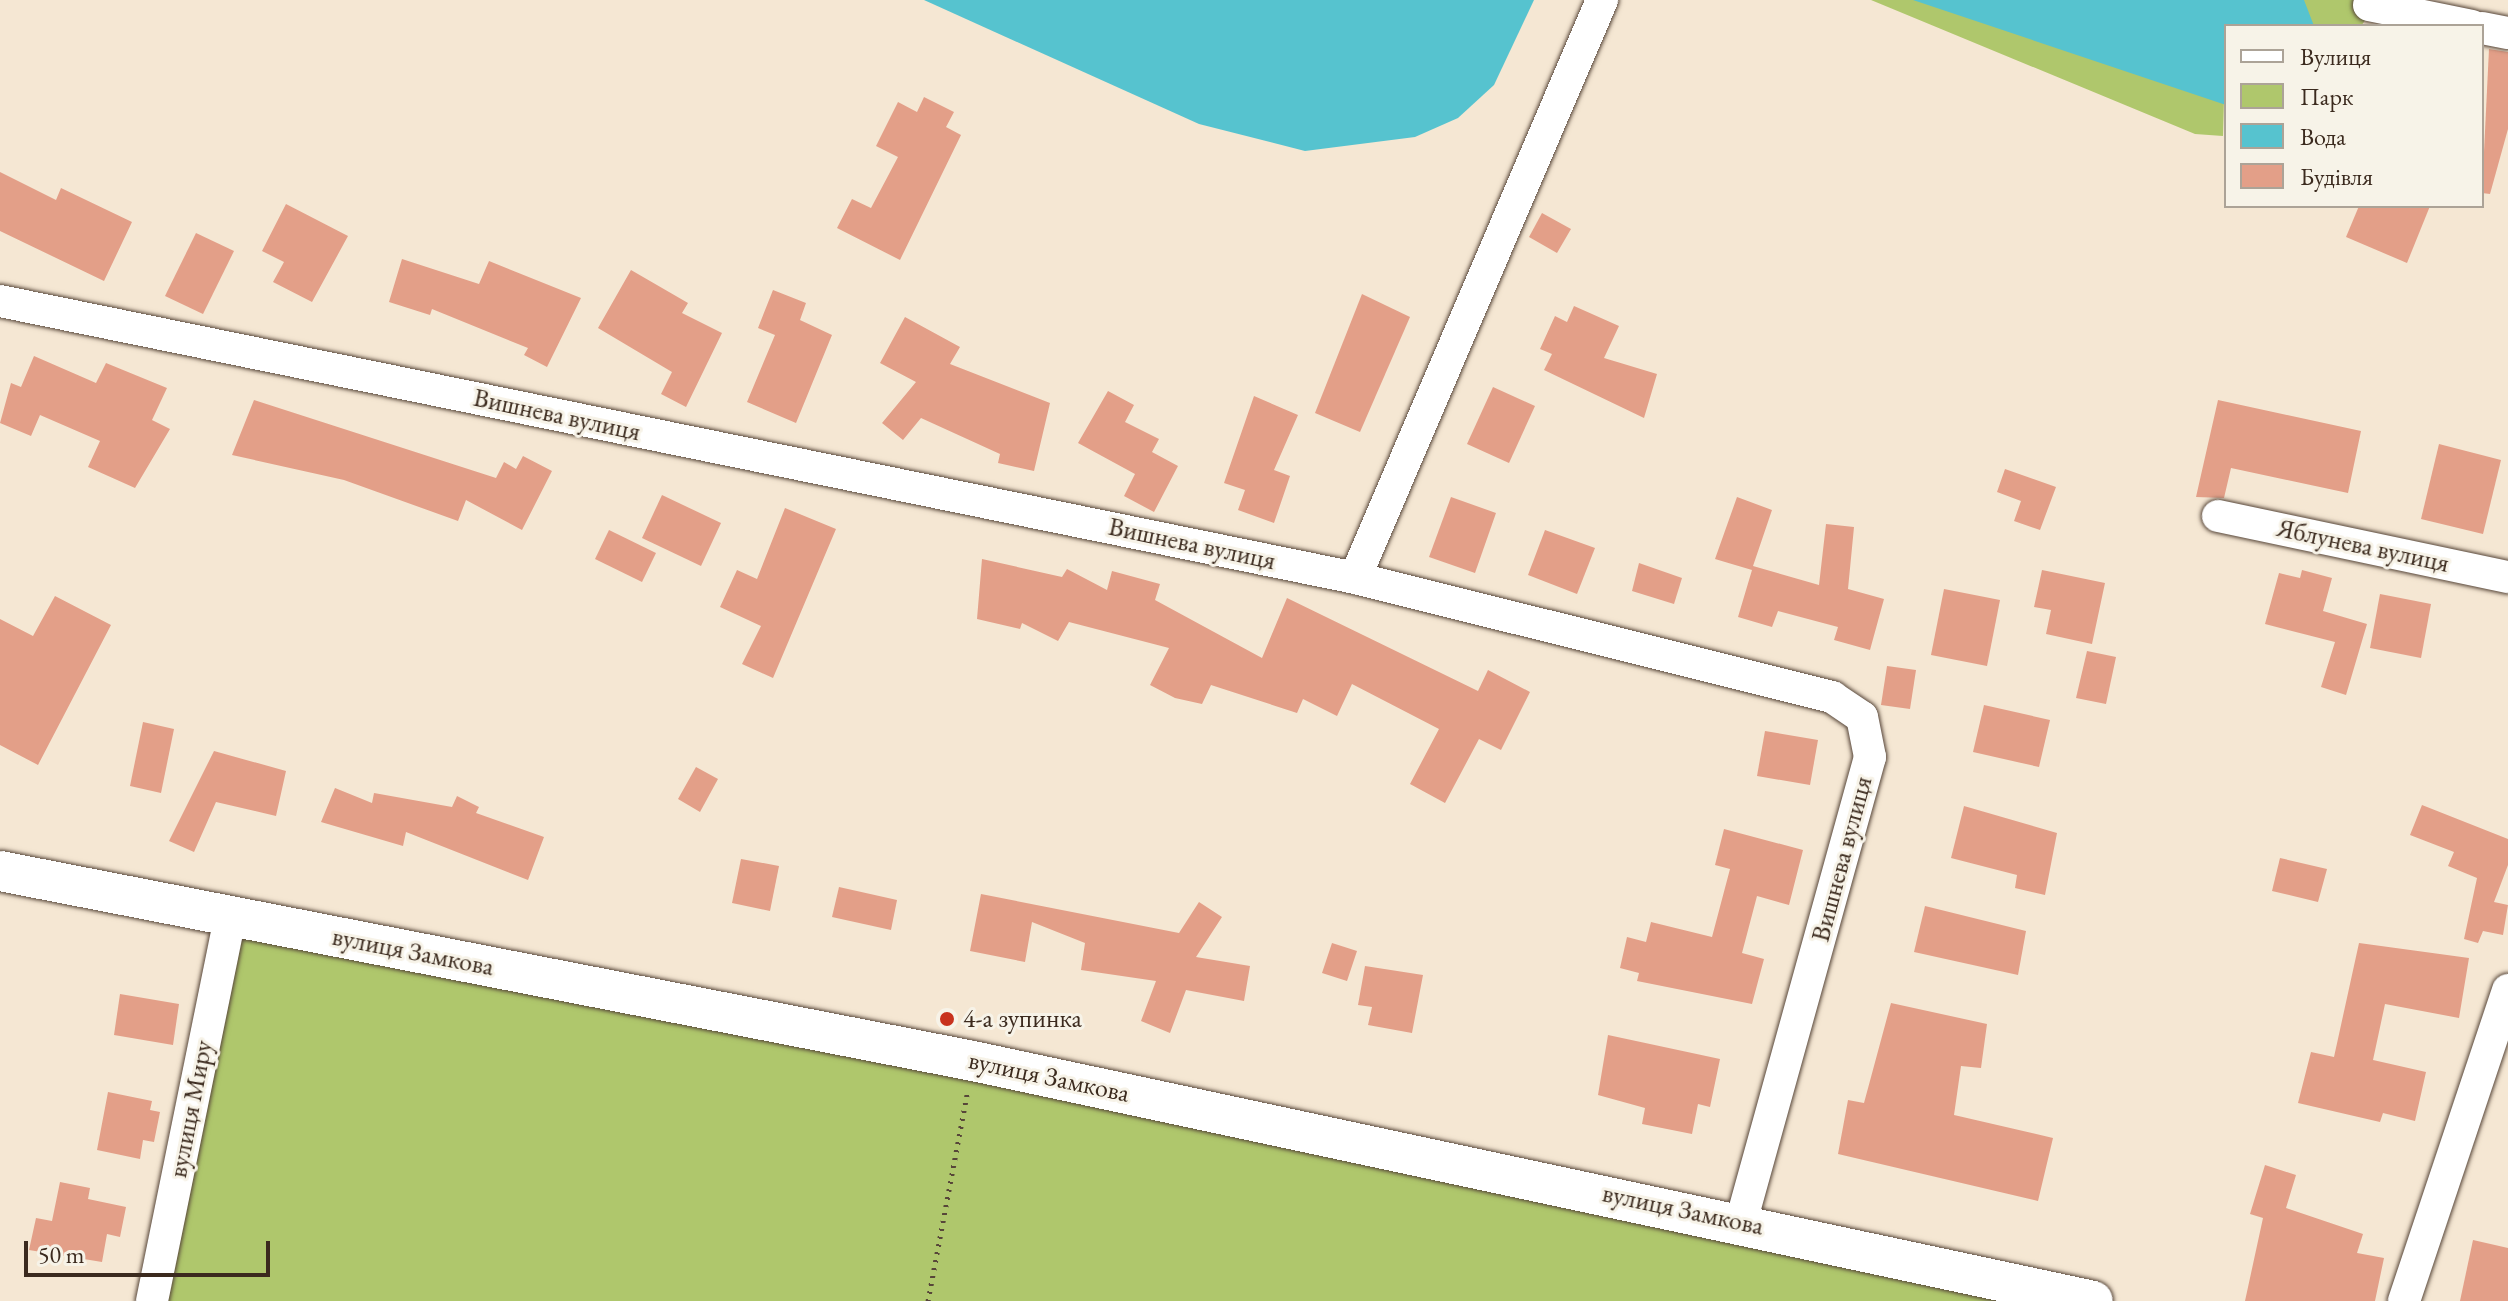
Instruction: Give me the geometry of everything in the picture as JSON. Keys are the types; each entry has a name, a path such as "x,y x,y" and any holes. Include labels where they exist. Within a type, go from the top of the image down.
{"street":[{"path":"1355,578 1602,0"},
{"path":"2369,5 2462,24"},
{"path":"2484,28 2508,33"},
{"name":"Вишнева вулиця","path":"0,301 1355,578 1832,697 1862,717 1870,757 1741,1222"},
{"name":"Яблунева вулиця","path":"2218,516 2508,577"},
{"name":"вулиця Замкова","path":"0,871 973,1061 1741,1222 2093,1301"},
{"name":"вулиця Миру","path":"152,1301 230,917"},
{"path":"2404,1301 2506,1002"}],"path":[{"path":"928,1301 973,1061"}],"green space":[{"path":"1871,0 2380,0 2362,24 2224,24 2223,136 2195,134"},
{"path":"230,917 2093,1301 156,1301"}],"water":[{"path":"924,0 1534,0 1494,85 1458,118 1415,137 1305,151 1199,124"},
{"path":"1913,0 2304,0 2313,24 2224,24 2224,104"}],"building":[{"path":"2489,49 2508,52 2508,129 2490,194 2484,193"},
{"path":"924,97 954,112 946,127 961,135 900,260 837,228 852,199 871,208 898,157 876,146 898,102 917,112"},
{"path":"0,172 56,200 61,188 132,222 104,281 0,231"},
{"path":"286,204 348,236 312,302 273,282 284,262 262,251"},
{"path":"2358,208 2429,208 2407,263 2346,237"},
{"path":"1542,213 1571,229 1557,253 1529,237"},
{"path":"196,233 234,251 203,314 165,296"},
{"path":"402,259 479,284 489,261 581,298 547,367 524,355 528,348 432,309 430,315 389,302"},
{"path":"631,270 688,303 682,313 722,333 686,407 661,394 672,372 598,328"},
{"path":"773,290 806,303 800,320 832,335 796,423 747,402 775,335 758,328"},
{"path":"1362,294 1410,317 1360,432 1315,413"},
{"path":"1574,306 1619,326 1604,358 1657,374 1644,418 1544,370 1552,354 1540,349 1555,316 1567,322"},
{"path":"905,317 960,347 950,364 1050,403 1034,471 998,463 1000,454 921,418 903,440 882,423 916,382 880,363"},
{"path":"34,356 96,383 106,363 167,388 152,420 170,429 135,488 88,467 100,441 40,415 31,436 0,423 11,383 21,387"},
{"path":"1493,387 1535,406 1509,463 1467,444"},
{"path":"1108,391 1134,405 1125,422 1159,439 1152,452 1178,466 1154,512 1124,496 1135,474 1078,443"},
{"path":"1254,396 1298,415 1274,470 1290,476 1274,523 1238,510 1245,490 1224,483"},
{"path":"254,400 496,478 504,462 516,469 523,456 552,471 522,530 466,500 458,521 344,480 232,455"},
{"path":"2218,400 2361,431 2348,493 2231,468 2224,498 2196,497"},
{"path":"2439,444 2501,460 2483,534 2421,519"},
{"path":"2005,469 2056,487 2040,530 2014,521 2021,501 1997,492"},
{"path":"662,495 721,523 701,566 642,538"},
{"path":"1451,497 1496,513 1475,573 1429,557"},
{"path":"1737,497 1772,510 1753,566 1819,585 1826,524 1854,527 1848,589 1884,599 1870,650 1834,640 1838,627 1778,611 1772,627 1738,617 1752,570 1715,559"},
{"path":"785,508 836,529 773,678 742,664 761,626 720,607 737,570 757,579"},
{"path":"609,530 656,553 642,582 595,559"},
{"path":"1545,530 1595,548 1577,594 1528,575"},
{"path":"982,559 1062,577 1067,569 1107,590 1112,571 1160,584 1155,600 1262,658 1287,598 1478,691 1488,670 1530,692 1501,750 1479,739 1445,803 1410,784 1439,729 1352,684 1337,716 1303,699 1297,713 1211,685 1202,704 1175,698 1150,685 1169,648 1069,622 1058,641 1022,623 1020,629 977,619"},
{"path":"1639,563 1682,578 1674,604 1632,591"},
{"path":"2042,570 2105,583 2092,644 2046,634 2051,610 2034,607"},
{"path":"2302,570 2332,578 2323,611 2367,624 2346,695 2321,687 2335,642 2265,624 2279,573 2300,578"},
{"path":"1944,589 2000,600 1987,666 1931,655"},
{"path":"2380,594 2431,604 2421,658 2370,648"},
{"path":"55,596 111,625 38,765 0,745 0,619 33,636"},
{"path":"2087,651 2116,657 2106,704 2076,698"},
{"path":"1887,666 1916,670 1910,709 1881,705"},
{"path":"1984,705 2050,720 2039,767 1973,752"},
{"path":"143,722 174,729 161,793 130,786"},
{"path":"1765,731 1818,740 1810,785 1757,776"},
{"path":"214,751 286,771 276,816 216,802 194,852 169,841"},
{"path":"696,767 718,779 700,812 678,799"},
{"path":"335,788 372,803 374,793 452,807 457,796 479,807 476,813 544,837 528,880 406,832 403,846 321,822"},
{"path":"2422,805 2508,839 2508,865 2494,902 2508,905 2503,935 2483,931 2478,943 2464,939 2477,878 2448,866 2454,852 2410,835"},
{"path":"1964,806 2057,833 2045,895 2015,888 2017,875 1951,858"},
{"path":"1724,829 1803,850 1789,905 1757,896 1742,953 1764,959 1752,1004 1637,981 1639,973 1620,968 1627,937 1646,942 1651,922 1712,937 1730,869 1715,865"},
{"path":"2280,858 2327,869 2318,902 2272,891"},
{"path":"741,859 779,866 770,911 732,903"},
{"path":"839,887 897,900 891,930 832,917"},
{"path":"981,894 1179,933 1199,902 1222,917 1196,957 1250,966 1244,1001 1186,990 1170,1033 1141,1021 1156,981 1081,970 1085,943 1032,922 1025,962 970,951"},
{"path":"1925,906 2026,931 2018,975 1914,952"},
{"path":"1332,943 1357,951 1347,981 1322,973"},
{"path":"2359,943 2469,958 2459,1018 2385,1004 2373,1060 2426,1072 2415,1121 2383,1113 2380,1122 2298,1103 2311,1052 2334,1057"},
{"path":"1365,966 1423,975 1412,1033 1368,1025 1372,1007 1358,1005"},
{"path":"120,994 179,1004 173,1045 114,1035"},
{"path":"1891,1003 1987,1024 1981,1068 1961,1066 1954,1115 2053,1138 2038,1201 1838,1154 1848,1100 1864,1103"},
{"path":"1608,1035 1720,1059 1710,1107 1698,1104 1692,1134 1642,1124 1645,1108 1598,1095"},
{"path":"108,1092 152,1101 150,1110 160,1112 154,1142 143,1140 140,1159 97,1150"},
{"path":"2265,1165 2296,1175 2286,1208 2363,1234 2357,1253 2384,1258 2375,1301 2245,1301 2263,1218 2250,1214"},
{"path":"60,1182 90,1188 88,1199 126,1207 120,1237 107,1234 102,1262 29,1250 36,1218 52,1221"},
{"path":"2473,1240 2508,1248 2508,1301 2460,1301"}],"place":[{"name":"4-а зупинка","path":"947,1019"}]}
